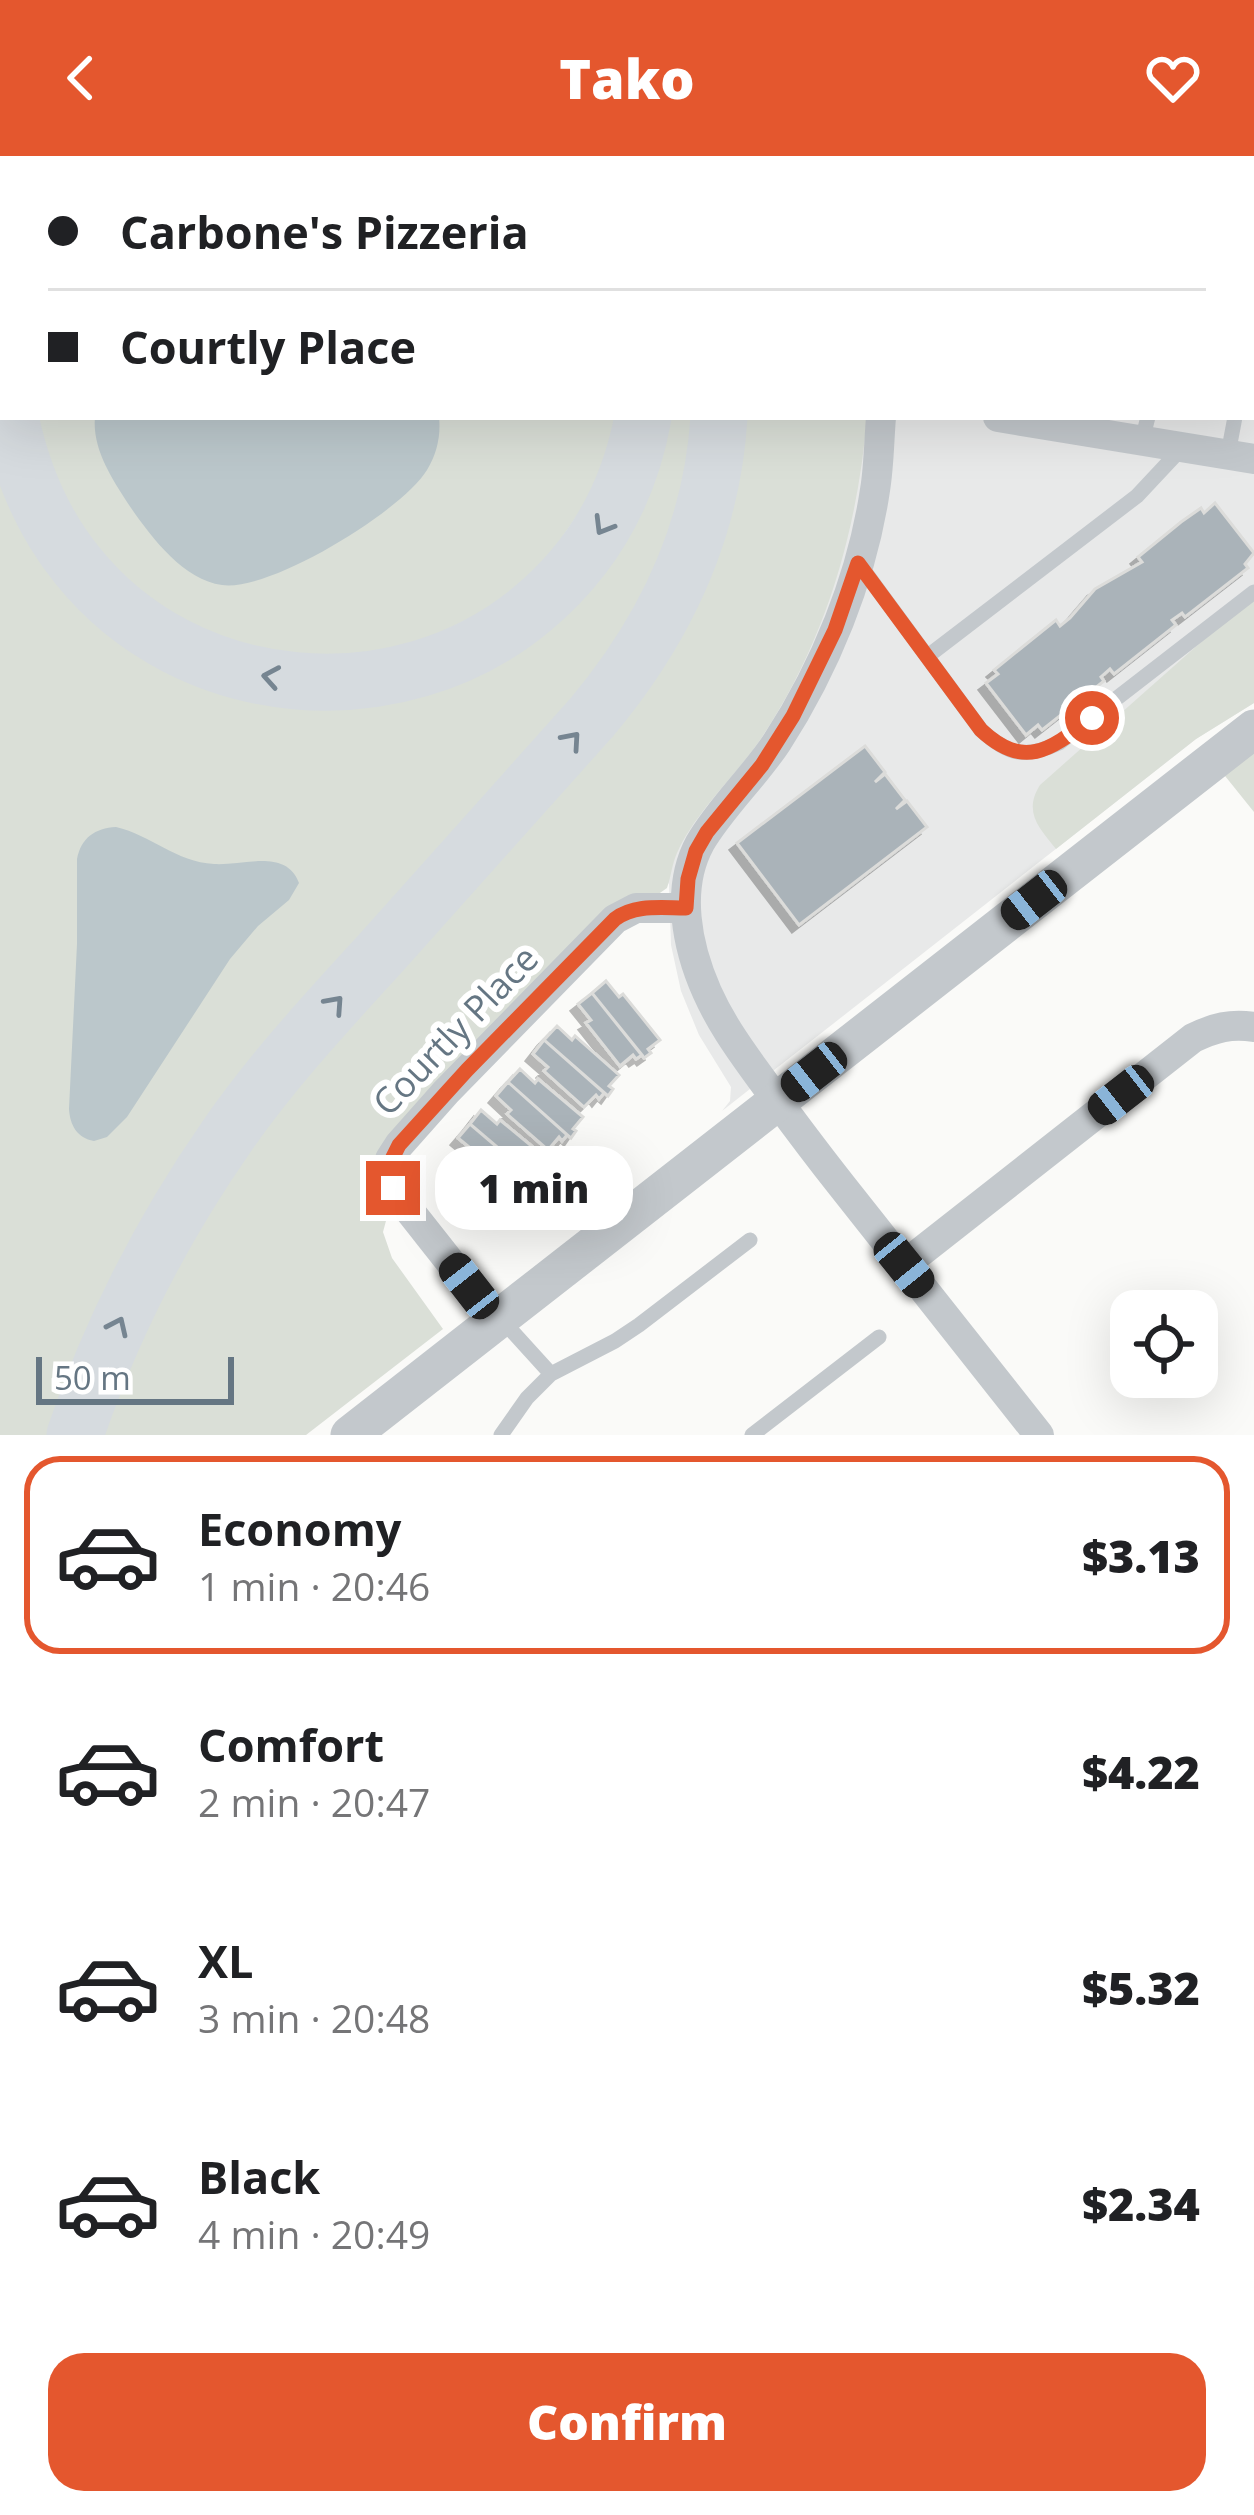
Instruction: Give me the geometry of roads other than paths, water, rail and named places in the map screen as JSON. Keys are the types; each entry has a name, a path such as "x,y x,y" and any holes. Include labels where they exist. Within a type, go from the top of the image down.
{"highway":[{"path":"11,420 23,468 52,528 88,578 123,611 168,643 219,665 267,677 331,684 384,679 441,663 489,640 544,599 580,561 612,512 628,477 642,420"},
{"path":"75,1435 113,1336 149,1263 239,1118 635,662 671,601 696,539 712,477 719,420"}],"street":[{"path":"880,420 875,490 858,563 835,630 793,716 696,851 686,908 691,945 712,1003 733,1040 1023,1429"},
{"path":"1055,422 1145,429 1183,447 1241,456"},
{"path":"350,1435 1254,729"},
{"name":"Courtly Place","path":"500,1318 398,1196 388,1177 390,1160 457,1081 615,919 636,908 686,908"},
{"path":"904,1265 1193,1038 1214,1028 1254,1027"}],"lane":[{"path":"1235,420 1241,456"},
{"path":"928,656 1137,496 1183,447"},
{"path":"858,563 981,730 995,743 1020,754 1059,743 1254,592"},
{"path":"501,1435 551,1374 639,1325 750,1240"},
{"path":"500,1318 551,1374"},
{"path":"752,1435 880,1336"}]}
